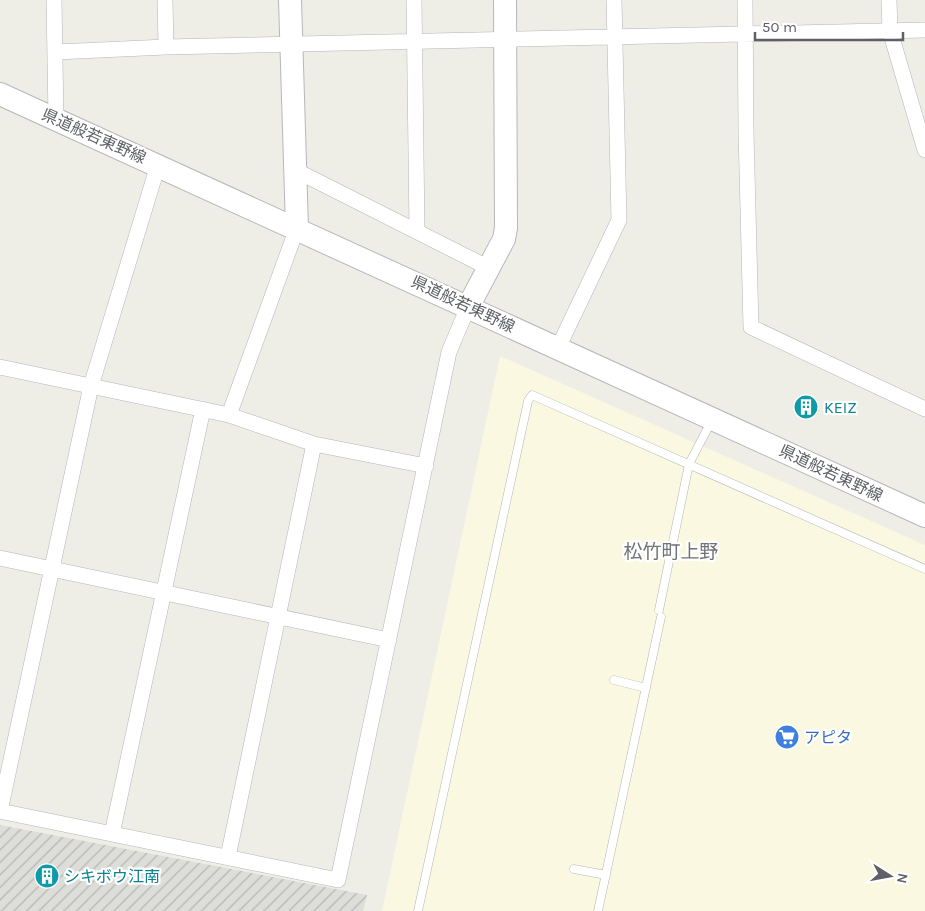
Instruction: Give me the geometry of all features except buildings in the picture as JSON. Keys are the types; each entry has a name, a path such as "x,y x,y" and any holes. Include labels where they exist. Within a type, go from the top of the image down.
{"main road":[{"path":"290,0 297,228"},
{"path":"468,307 504,239 506,228 505,0"},
{"name":"県道般若東野線","path":"0,94 925,516"}],"street":[{"path":"54,0 56,119"},
{"path":"165,0 166,47"},
{"path":"414,0 417,230"},
{"path":"558,348 619,220 614,0"},
{"path":"746,0 746,132 751,327 925,409"},
{"path":"889,0 890,31 925,150"},
{"path":"56,52 166,47 925,30"},
{"path":"158,165 91,386 0,811 338,880 449,352 468,307"},
{"path":"295,170 489,268"},
{"path":"229,415 297,228"},
{"path":"0,367 229,415 314,444 426,466"},
{"path":"112,834 162,592 203,409"},
{"path":"228,857 314,444"},
{"path":"0,558 389,640"}],"lane":[{"path":"418,911 528,401 532,395 925,569"},
{"path":"598,911 646,688 689,464 713,419"},
{"path":"614,680 646,688"},
{"path":"574,868 606,875"}],"shaded area":[{"path":"500,356 925,545 925,911 382,911"},
{"path":"0,825 367,895 363,911 0,911"}],"place":[{"name":"KEIZ","path":"806,407"},
{"name":"アピタ","path":"787,737"},
{"name":"シキボウ江南","path":"47,876"}],"district":[{"name":"松竹町上野","path":"671,552"}]}
